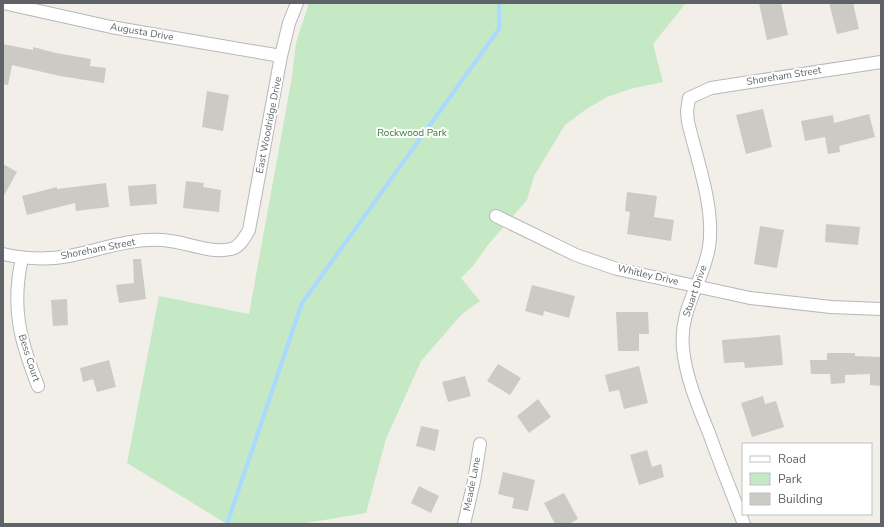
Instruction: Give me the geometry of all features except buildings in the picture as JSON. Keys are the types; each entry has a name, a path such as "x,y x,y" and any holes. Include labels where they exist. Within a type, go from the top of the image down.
{"street":[{"name":"Augusta Drive","path":"3,3 111,27 281,56"},
{"name":"East Woodridge Drive","path":"239,244 244,240 249,230 281,56 289,23 297,3"},
{"name":"Shoreham Street","path":"689,98 700,91 711,88 881,62"},
{"name":"Stuart Drive","path":"689,98 687,111 706,200 710,227 709,248 705,264 686,311 683,350 688,377 744,524"},
{"name":"Whitley Drive","path":"496,216 576,255 617,269 764,300 831,307 881,309"},
{"name":"Shoreham Street","path":"3,254 22,258 69,256 116,244 138,241 162,240 219,250 233,249 239,244"},
{"name":"Bess Court","path":"22,258 17,289 18,323 26,354 38,386"},
{"name":"Meade Lane","path":"464,524 474,481 480,444"}],"green space":[{"name":"Rockwood Park","path":"309,3 686,3 653,44 663,82 630,89 607,97 585,110 565,125 534,176 527,200 488,245 473,266 461,278 480,301 461,315 421,361 386,439 366,513 300,524 227,524 127,463 159,296 249,314 292,77 296,43"}],"waterway":[{"path":"227,524 302,303 499,29 499,3"}]}
